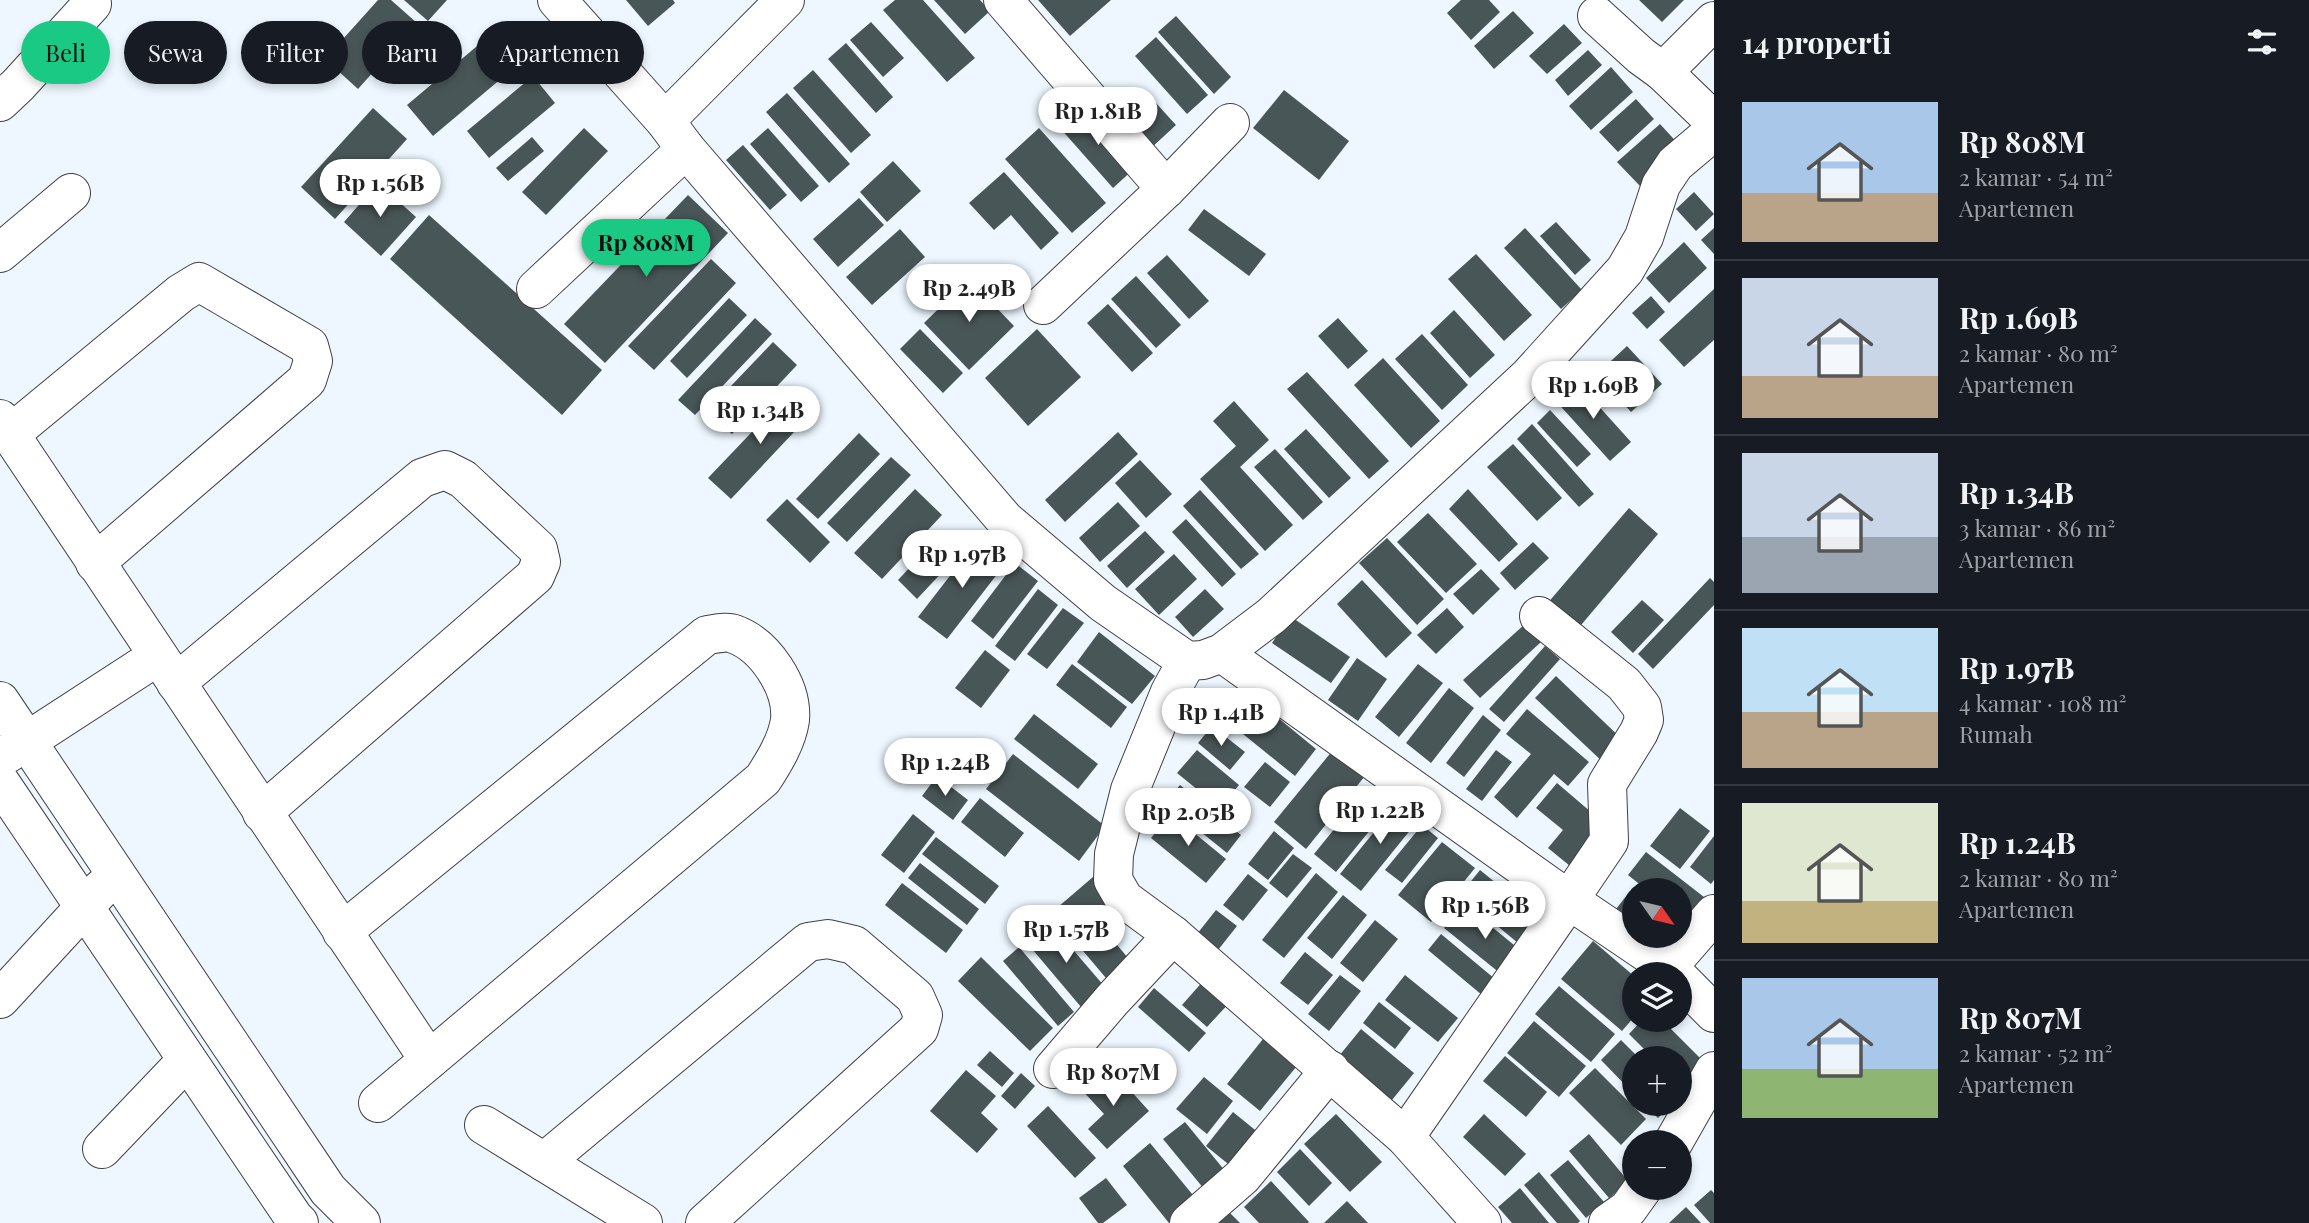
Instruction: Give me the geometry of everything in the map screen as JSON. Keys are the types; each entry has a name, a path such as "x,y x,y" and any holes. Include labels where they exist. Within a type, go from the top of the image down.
{"street":[{"path":"557,0 1005,520 1103,603 1204,657 1658,962"},
{"path":"536,289 676,135 785,0"},
{"path":"1003,0 1166,189"},
{"path":"0,102 92,4"},
{"path":"1482,1223 1405,1136 1173,935 1124,899 1113,880 1114,854 1130,790 1170,692 1204,657 1271,616 1528,377 1625,270 1644,237 1661,185 1711,113 1597,16"},
{"path":"1663,72 1714,21"},
{"path":"1043,305 1166,189 1230,122"},
{"path":"0,253 71,193"},
{"path":"95,563 307,380 313,360 309,346 199,282 5,427 95,563 262,813 429,1060"},
{"path":"14,750 167,670 422,478 444,470 463,479 538,549 541,562 535,576 262,813"},
{"path":"1405,1136 1609,841 1607,784 1644,720 1642,707 1624,684 1539,616"},
{"path":"342,932 707,635 733,633 764,654 786,689 790,720 778,755 763,779 378,1102"},
{"path":"0,701 14,750 116,874 328,1190 361,1223"},
{"path":"0,782 294,1221 328,1190"},
{"path":"0,999 116,874"},
{"path":"1683,962 1714,914"},
{"path":"1053,1069 1173,935"},
{"path":"544,1162 808,942 828,939 854,945 915,997 923,1015 919,1029 705,1223"},
{"path":"1692,991 1714,1013"},
{"path":"102,1149 187,1060"},
{"path":"1189,1223 1242,1177 1330,1070"},
{"path":"1681,1130 1714,1071"},
{"path":"484,1125 643,1223"},
{"path":"1608,1223 1628,1209 1634,1200"}],"building":[{"path":"378,0 391,0 415,21 362,21 362,84 358,89 348,80 348,33"},
{"path":"404,0 447,0 428,21"},
{"path":"626,0 673,0 675,3 648,26"},
{"path":"895,0 923,0 975,58 947,82 883,10"},
{"path":"934,0 980,0 990,11 965,34"},
{"path":"1038,0 1111,0 1070,36"},
{"path":"1461,0 1489,0 1500,12 1471,40 1447,13"},
{"path":"1639,0 1684,0 1662,22"},
{"path":"1513,11 1534,33 1494,69 1474,46"},
{"path":"1176,16 1231,77 1214,94 1158,32"},
{"path":"871,22 904,58 883,77 850,40"},
{"path":"1564,24 1582,43 1547,74 1529,56"},
{"path":"1156,37 1208,95 1187,114 1135,56"},
{"path":"846,43 893,97 876,113 828,59"},
{"path":"476,47 476,84 495,84 433,136 407,105 432,84 462,84 462,59"},
{"path":"1588,50 1602,65 1568,96 1555,80"},
{"path":"1611,67 1633,92 1591,130 1569,106"},
{"path":"813,70 871,135 851,153 793,88"},
{"path":"523,84 540,84 555,103 489,158 467,131"},
{"path":"1284,90 1349,141 1319,180 1253,128"},
{"path":"1145,91 1176,125 1150,149 1119,115"},
{"path":"787,93 850,164 829,183 766,112"},
{"path":"1636,99 1654,119 1618,152 1599,132"},
{"path":"1083,107 1136,167 1113,188 1060,128"},
{"path":"373,108 407,139 335,219 301,187"},
{"path":"1660,124 1682,148 1640,186 1617,162"},
{"path":"584,128 608,151 546,215 522,192"},
{"path":"768,128 819,186 801,202 750,144"},
{"path":"1039,128 1106,203 1072,233 1005,159"},
{"path":"532,137 544,151 508,181 496,168"},
{"path":"743,145 787,195 770,210 726,160"},
{"path":"893,161 921,191 887,222 860,192"},
{"path":"1004,172 1059,233 1041,250 1011,215 994,230 969,203"},
{"path":"378,183 416,217 381,256 344,222"},
{"path":"1694,192 1714,214 1696,231 1676,209"},
{"path":"688,195 728,233 605,363 564,324"},
{"path":"859,198 884,225 838,267 813,239"},
{"path":"1204,209 1266,254 1249,276 1188,230"},
{"path":"429,215 602,370 562,415 390,259"},
{"path":"1556,222 1591,260 1575,275 1540,236"},
{"path":"1525,228 1582,290 1561,309 1504,248"},
{"path":"1714,228 1714,254 1701,240"},
{"path":"900,229 925,257 872,305 846,277"},
{"path":"1684,242 1707,268 1669,303 1646,278"},
{"path":"1476,254 1532,315 1504,341 1448,279"},
{"path":"1167,255 1209,301 1189,319 1147,273"},
{"path":"711,259 736,283 654,370 628,346"},
{"path":"1136,276 1181,325 1156,348 1111,299"},
{"path":"969,279 1014,326 969,370 924,323"},
{"path":"1714,289 1714,340 1684,367 1659,340"},
{"path":"1651,296 1665,312 1647,329 1632,313"},
{"path":"729,298 747,315 687,378 670,361"},
{"path":"1108,304 1153,353 1132,372 1087,323"},
{"path":"1454,310 1495,355 1470,378 1430,333"},
{"path":"755,318 772,334 695,415 678,400"},
{"path":"1338,318 1368,351 1348,369 1318,336"},
{"path":"920,329 963,373 943,393 900,349"},
{"path":"1037,329 1081,377 1028,426 985,378"},
{"path":"1422,334 1468,385 1442,410 1395,359"},
{"path":"773,342 797,365 732,434 707,411"},
{"path":"1627,346 1662,384 1631,412 1597,374"},
{"path":"1383,358 1440,421 1411,448 1354,385"},
{"path":"1307,372 1389,461 1369,479 1287,389"},
{"path":"1576,381 1631,442 1610,461 1555,400"},
{"path":"790,392 812,413 731,499 708,478"},
{"path":"1234,401 1269,440 1240,467 1293,525 1265,551 1200,479 1236,446 1213,421"},
{"path":"1550,410 1591,454 1577,467 1537,423"},
{"path":"1532,424 1594,494 1579,507 1517,439"},
{"path":"1306,429 1351,478 1329,498 1284,449"},
{"path":"1118,432 1138,454 1065,522 1045,500"},
{"path":"859,433 880,454 818,519 796,499"},
{"path":"1513,444 1562,498 1537,521 1487,467"},
{"path":"1275,449 1323,502 1303,520 1254,467"},
{"path":"891,457 911,475 847,542 827,523"},
{"path":"1140,460 1172,494 1146,518 1115,483"},
{"path":"915,489 942,515 882,579 854,553"},
{"path":"1468,489 1518,544 1499,562 1449,509"},
{"path":"1200,490 1259,554 1241,569 1183,506"},
{"path":"787,499 830,542 810,563 766,520"},
{"path":"1118,502 1140,526 1100,562 1079,538"},
{"path":"1629,508 1658,534 1576,631 1546,605"},
{"path":"1428,513 1477,564 1446,593 1397,542"},
{"path":"1186,519 1236,574 1222,587 1172,532"},
{"path":"944,531 963,550 917,599 898,580"},
{"path":"1145,531 1165,552 1127,588 1107,566"},
{"path":"1387,538 1444,599 1417,625 1359,563"},
{"path":"977,541 1005,564 947,639 918,617"},
{"path":"1533,542 1549,558 1515,590 1500,573"},
{"path":"1174,554 1197,579 1159,615 1135,589"},
{"path":"1015,563 1038,581 993,639 971,621"},
{"path":"1481,569 1500,589 1473,615 1453,594"},
{"path":"1710,578 1714,582 1714,605 1653,669 1638,654"},
{"path":"1362,580 1412,633 1386,658 1337,604"},
{"path":"1038,589 1058,605 1015,661 995,646"},
{"path":"1205,589 1224,609 1193,637 1175,617"},
{"path":"1642,600 1664,620 1633,653 1611,632"},
{"path":"1063,608 1084,623 1047,669 1027,654"},
{"path":"1447,608 1464,627 1436,654 1417,635"},
{"path":"1290,616 1350,657 1331,683 1272,643"},
{"path":"1525,624 1541,642 1480,698 1463,680"},
{"path":"1099,632 1155,676 1132,704 1077,662"},
{"path":"1545,646 1560,659 1504,722 1489,709"},
{"path":"985,650 1010,670 981,708 955,688"},
{"path":"1357,658 1387,679 1358,721 1328,700"},
{"path":"1072,664 1127,707 1111,728 1056,685"},
{"path":"1418,664 1443,683 1399,737 1375,717"},
{"path":"1556,676 1626,743 1606,765 1535,698"},
{"path":"1449,688 1474,708 1431,763 1406,743"},
{"path":"1244,690 1316,749 1295,776 1222,717"},
{"path":"1527,709 1589,762 1568,786 1554,774 1517,818 1494,797 1531,754 1506,734"},
{"path":"1034,714 1098,764 1078,789 1014,739"},
{"path":"1483,715 1501,730 1464,777 1446,763"},
{"path":"1212,726 1245,752 1230,770 1198,743"},
{"path":"1197,750 1239,785 1220,808 1177,773"},
{"path":"1333,750 1365,776 1306,849 1274,822"},
{"path":"1496,750 1512,762 1482,801 1466,789"},
{"path":"1013,754 1105,826 1079,861 986,789"},
{"path":"1265,762 1290,782 1270,807 1244,787"},
{"path":"937,776 968,800 953,820 922,796"},
{"path":"1557,783 1605,824 1570,866 1548,848 1563,830 1536,808"},
{"path":"1180,785 1241,835 1227,853 1165,803"},
{"path":"1366,790 1388,808 1336,872 1314,854"},
{"path":"980,798 1024,833 1005,857 961,822"},
{"path":"1399,801 1420,818 1361,891 1340,874"},
{"path":"1680,808 1710,831 1680,869 1650,846"},
{"path":"913,814 935,832 904,873 881,855"},
{"path":"1171,814 1226,859 1206,883 1151,838"},
{"path":"1422,825 1438,838 1402,883 1385,870"},
{"path":"1274,831 1294,848 1268,880 1248,864"},
{"path":"1714,836 1714,880 1711,884 1690,867"},
{"path":"936,837 999,886 985,904 922,854"},
{"path":"1442,842 1475,868 1431,922 1398,895"},
{"path":"1646,852 1680,878 1632,878 1628,875"},
{"path":"1293,854 1312,868 1287,898 1269,883"},
{"path":"920,863 979,909 967,925 908,878"},
{"path":"1480,870 1545,923 1524,948 1460,895"},
{"path":"1316,873 1338,892 1284,958 1262,940"},
{"path":"1248,874 1268,890 1243,921 1223,905"},
{"path":"1093,877 1115,903 1096,920 1134,965 1111,984 1051,913"},
{"path":"902,883 963,930 946,953 885,905"},
{"path":"1692,888 1704,897 1692,912"},
{"path":"1343,895 1367,915 1332,959 1307,938"},
{"path":"1622,901 1622,920 1613,913"},
{"path":"1464,904 1525,954 1506,978 1444,928"},
{"path":"1216,910 1237,926 1218,950 1197,934"},
{"path":"1375,920 1398,939 1363,982 1340,963"},
{"path":"1050,923 1105,987 1081,1007 1027,943"},
{"path":"1441,934 1495,979 1482,995 1428,950"},
{"path":"1593,941 1622,966 1622,1031 1561,979"},
{"path":"1019,947 1074,1012 1058,1026 1003,961"},
{"path":"1305,952 1333,975 1308,1005 1280,983"},
{"path":"981,957 1053,1028 1030,1051 958,981"},
{"path":"1340,975 1361,991 1329,1031 1308,1014"},
{"path":"1405,975 1458,1018 1438,1042 1385,1000"},
{"path":"1205,979 1231,1001 1207,1027 1182,1005"},
{"path":"1559,986 1615,1034 1591,1062 1535,1014"},
{"path":"1154,988 1206,1033 1189,1052 1138,1007"},
{"path":"1379,1002 1411,1028 1395,1049 1363,1023"},
{"path":"1534,1021 1586,1066 1559,1097 1507,1053"},
{"path":"1361,1029 1414,1073 1392,1100 1339,1056"},
{"path":"1674,1032 1688,1046 1641,1046 1629,1034"},
{"path":"1267,1034 1301,1061 1260,1111 1227,1084"},
{"path":"1621,1040 1627,1046 1622,1046 1622,1082 1601,1060"},
{"path":"1692,1050 1706,1064 1692,1079"},
{"path":"990,1051 1014,1073 1002,1087 977,1065"},
{"path":"1505,1056 1547,1092 1526,1117 1483,1081"},
{"path":"1104,1068 1127,1093 1130,1090 1149,1111 1107,1149 1088,1129 1104,1114 1081,1089"},
{"path":"1595,1068 1622,1095 1622,1116 1643,1116 1646,1119 1635,1130 1622,1130 1621,1145 1569,1093"},
{"path":"966,1070 996,1096 981,1113 998,1129 977,1153 930,1111"},
{"path":"1021,1073 1035,1086 1015,1109 1001,1096"},
{"path":"1204,1077 1233,1101 1207,1134 1176,1109"},
{"path":"1048,1106 1096,1158 1075,1178 1027,1126"},
{"path":"1233,1112 1265,1138 1238,1172 1206,1146"},
{"path":"1336,1114 1382,1162 1350,1192 1304,1144"},
{"path":"1484,1114 1526,1154 1505,1176 1463,1137"},
{"path":"1185,1122 1230,1177 1209,1195 1163,1139"},
{"path":"1589,1134 1622,1174 1622,1188 1609,1198 1569,1151"},
{"path":"1150,1143 1202,1206 1182,1223 1169,1223 1123,1166"},
{"path":"1300,1149 1332,1183 1309,1206 1277,1172"},
{"path":"1568,1160 1604,1202 1586,1218 1550,1175"},
{"path":"1539,1172 1580,1221 1578,1223 1557,1223 1524,1185"},
{"path":"1106,1178 1127,1205 1103,1223 1098,1223 1079,1198"},
{"path":"1271,1181 1308,1223 1259,1223 1244,1207"},
{"path":"1520,1188 1549,1223 1512,1223 1498,1207"},
{"path":"1711,1190 1714,1193 1714,1223 1710,1223 1694,1205"},
{"path":"1347,1201 1368,1223 1324,1223"},
{"path":"1686,1207 1701,1223 1669,1223"},
{"path":"1228,1211 1240,1223 1216,1223"}]}
